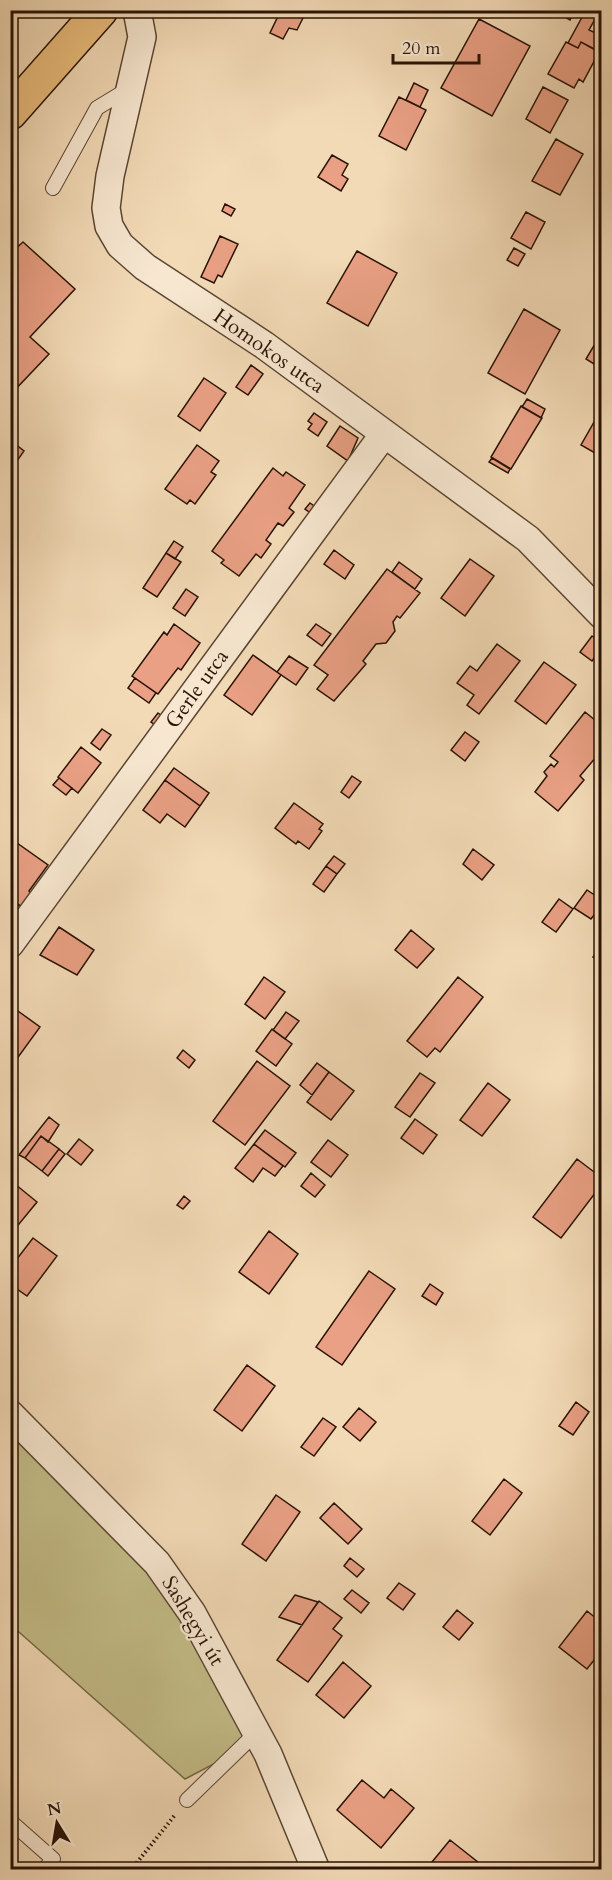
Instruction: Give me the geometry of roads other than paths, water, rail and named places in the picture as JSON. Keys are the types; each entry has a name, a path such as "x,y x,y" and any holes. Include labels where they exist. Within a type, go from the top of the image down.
{"main road":[{"path":"10,113 101,10"}],"street":[{"name":"Homokos utca","path":"137,10 142,37 110,176 106,208 109,226 120,245 145,267 264,345 528,539 602,615"},
{"name":"Gerle utca","path":"10,944 384,434"},
{"name":"Sashegyi út","path":"10,1414 157,1563 192,1613 256,1733 316,1869"}],"lane":[{"path":"53,188 97,108 130,88"},
{"path":"187,1800 256,1733"},
{"path":"10,1821 54,1859 44,1869"}]}
